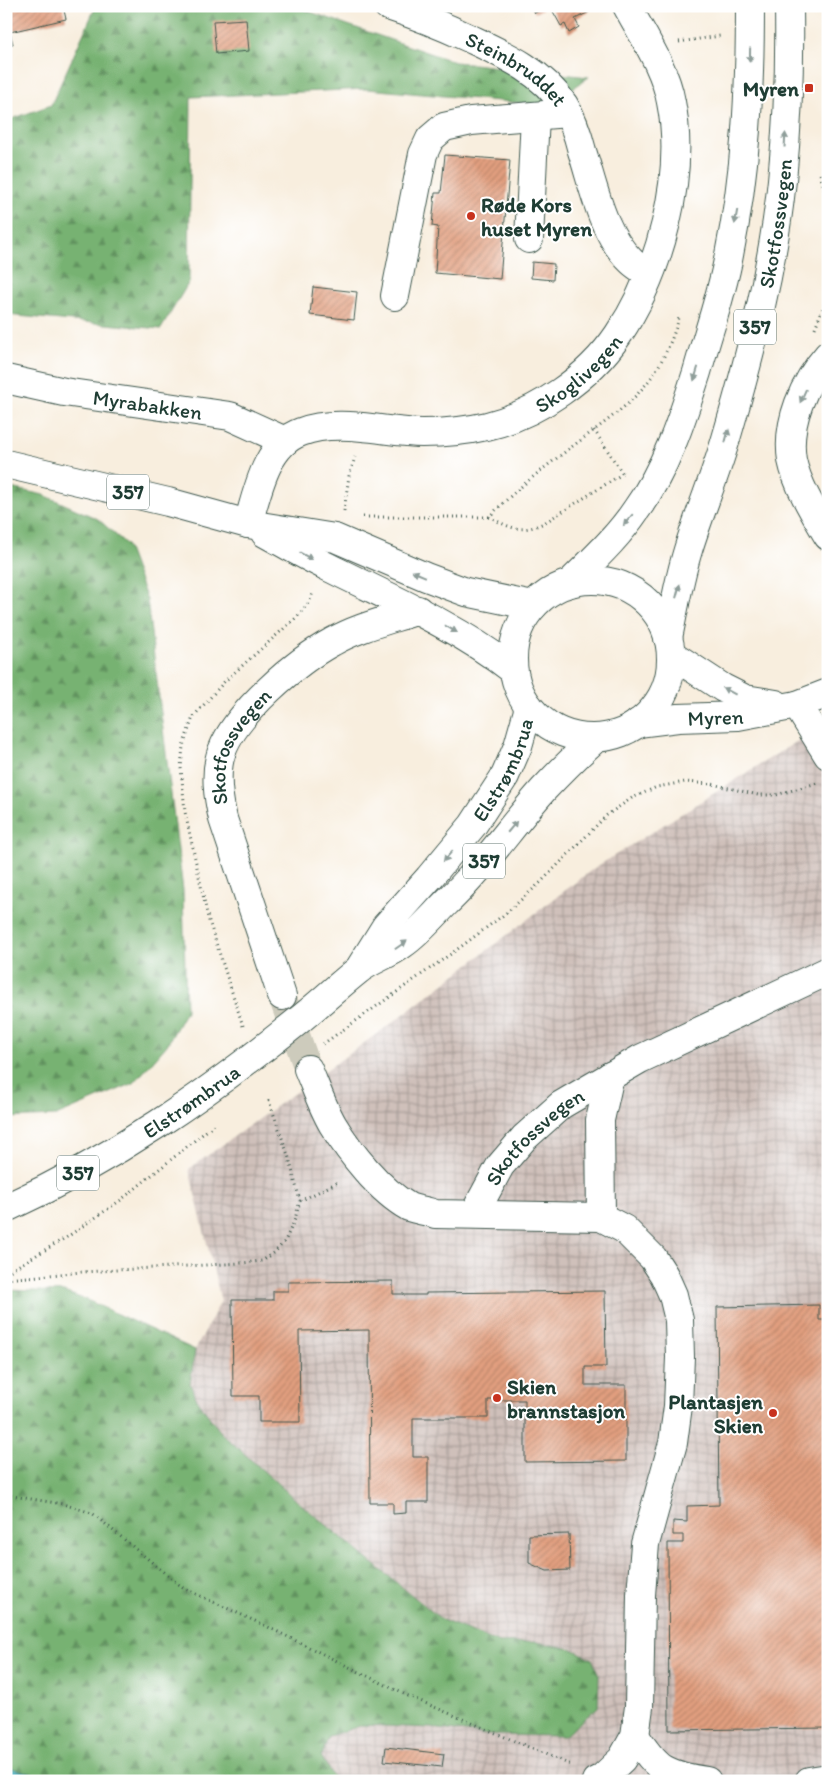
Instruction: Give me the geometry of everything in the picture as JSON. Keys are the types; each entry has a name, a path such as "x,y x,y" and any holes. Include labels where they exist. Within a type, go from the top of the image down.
{"main road":[{"name":"Steinbruddet","path":"388,6 438,24 507,56 529,69 549,87 564,105 571,119 609,231 631,262 649,274"},
{"name":"Skoglivegen","path":"248,524 271,460 285,441 300,432 325,426 422,433 458,431 486,426 513,418 538,406 560,392 581,374 618,335 658,253 673,182 676,153 675,126 671,100 649,47 627,6"},
{"name":"Skotfossvegen","path":"570,583 636,510 655,479 690,393 729,256 745,157 749,102 750,6"},
{"name":"Skotfossvegen","path":"669,646 675,600 688,551 725,443 769,268 783,172 788,104 789,6"},
{"path":"529,239 535,116"},
{"path":"395,296 423,154 430,139 444,127 471,121 535,116 571,119"},
{"path":"826,529 800,482 793,461 791,442 792,425 802,395 821,362 828,355"},
{"name":"Myrabakken","path":"6,380 64,392 230,416 285,441"},
{"name":"357","path":"6,464 168,502 248,524 335,538 466,592 533,606"},
{"name":"357","path":"248,524 323,565 418,610 490,652 514,670"},
{"name":"357","path":"591,580 611,583 631,590 647,603 660,619 669,646 669,674 663,693 653,710 638,723 618,733 596,738 558,731 542,720 529,707 519,690 514,670 513,653 516,636 523,620 533,606 550,592 570,583 591,580"},
{"name":"Skotfossvegen","path":"282,996 223,818 218,795 221,752 245,714 307,658 354,631 418,610"},
{"name":"Myren","path":"669,646 723,688 745,699 795,706"},
{"name":"Myren","path":"638,723 678,718 738,716 795,706 828,693"},
{"path":"795,706 828,755"},
{"name":"Elstrømbrua","path":"358,969 386,926 429,878 478,817 505,776 518,746 529,707"},
{"name":"Elstrømbrua","path":"6,1208 46,1190 146,1132 209,1090 260,1051 323,1001 358,969 403,944 449,901 544,789 596,738"},
{"name":"Skotfossvegen","path":"474,1214 500,1166 524,1138 561,1105 640,1059 828,971"},
{"path":"313,1058 334,1126 365,1168 390,1193 410,1207 435,1214 601,1217 624,1229 653,1258 664,1275 673,1295 679,1320 678,1406 673,1443 645,1544 640,1594 639,1707 635,1736 622,1759 599,1779"},
{"path":"601,1217 600,1120 610,1076"},
{"path":"635,1736 647,1753 664,1769 707,1781"},
{"path":"809,1781 828,1778"}],"path":[{"path":"649,47 723,35"},
{"path":"820,174 828,203"},
{"path":"488,516 540,470 626,404 647,383 662,362 680,317"},
{"path":"343,516 349,476 365,428"},
{"path":"594,430 622,474"},
{"path":"362,516 488,516 506,526 521,530 544,523 629,470"},
{"path":"313,1058 505,914 540,883 607,816 632,798 657,787 685,782 712,784 758,795 776,795 817,784"},
{"path":"6,1279 82,1272 242,1263 262,1260 274,1253 285,1241 295,1219 300,1201 289,1158 268,1098"},
{"path":"6,1273 67,1237 122,1200 217,1122"},
{"path":"300,1201 365,1168"},
{"path":"6,1495 63,1504 92,1514 184,1588 406,1695 599,1779"}],"shaded area":[{"path":"828,722 828,1781 337,1781 321,1756 329,1736 364,1725 431,1728 491,1735 537,1642 500,1643 442,1620 297,1501 222,1434 198,1402 190,1384 195,1350 221,1301 189,1169 396,1020 593,869"}],"green space":[{"path":"96,6 293,6 455,62 589,77 557,100 543,105 367,89 191,97 189,282 161,329 6,315 6,121 51,105"},
{"path":"6,487 44,495 98,519 126,544 147,600 183,890 186,1011 167,1045 134,1083 56,1116 6,1118"},
{"path":"6,1290 64,1292 89,1301 195,1350 190,1384 198,1402 222,1434 297,1501 442,1620 500,1643 537,1642 572,1649 592,1659 599,1675 598,1707 564,1736 491,1735 431,1728 363,1725 329,1736 321,1756 337,1781 60,1781 6,1767"}],"water":[{"path":"6,1767 60,1781 6,1781"}],"building":[{"path":"6,6 63,6 66,19 10,32 13,44 6,45"},
{"path":"531,6 548,6 535,13"},
{"path":"550,6 586,6 589,12 575,19 579,27 569,33 565,24 561,26"},
{"path":"246,19 249,51 216,54 213,21"},
{"path":"445,155 510,160 500,279 435,273 438,227 432,226 435,193 441,193"},
{"path":"532,262 554,264 553,280 531,278"},
{"path":"313,287 357,292 354,320 310,315"},
{"name":"Skien brannstasjon","path":"393,1281 393,1294 404,1295 426,1295 426,1293 605,1291 606,1367 585,1367 585,1385 626,1385 626,1461 525,1462 525,1400 488,1400 488,1418 413,1418 413,1457 428,1457 428,1502 406,1502 406,1513 393,1514 393,1503 370,1503 369,1330 299,1331 300,1422 259,1422 259,1396 233,1396 232,1300 273,1300 273,1291 288,1291 288,1282"},
{"path":"819,1305 819,1320 828,1320 828,1728 669,1730 668,1543 683,1543 683,1535 673,1535 673,1521 687,1522 687,1506 719,1505 717,1307"},
{"path":"569,1534 570,1570 547,1571 529,1563 529,1535"},
{"path":"386,1747 444,1754 442,1767 384,1761"}],"tunnel":[{"path":"282,996 308,1069"}],"place":[{"name":"Myren","path":"809,88"},
{"name":"Røde Kors huset Myren","path":"471,216"},
{"name":"Skien brannstasjon","path":"497,1398"},
{"name":"Plantasjen Skien","path":"773,1413"}]}
